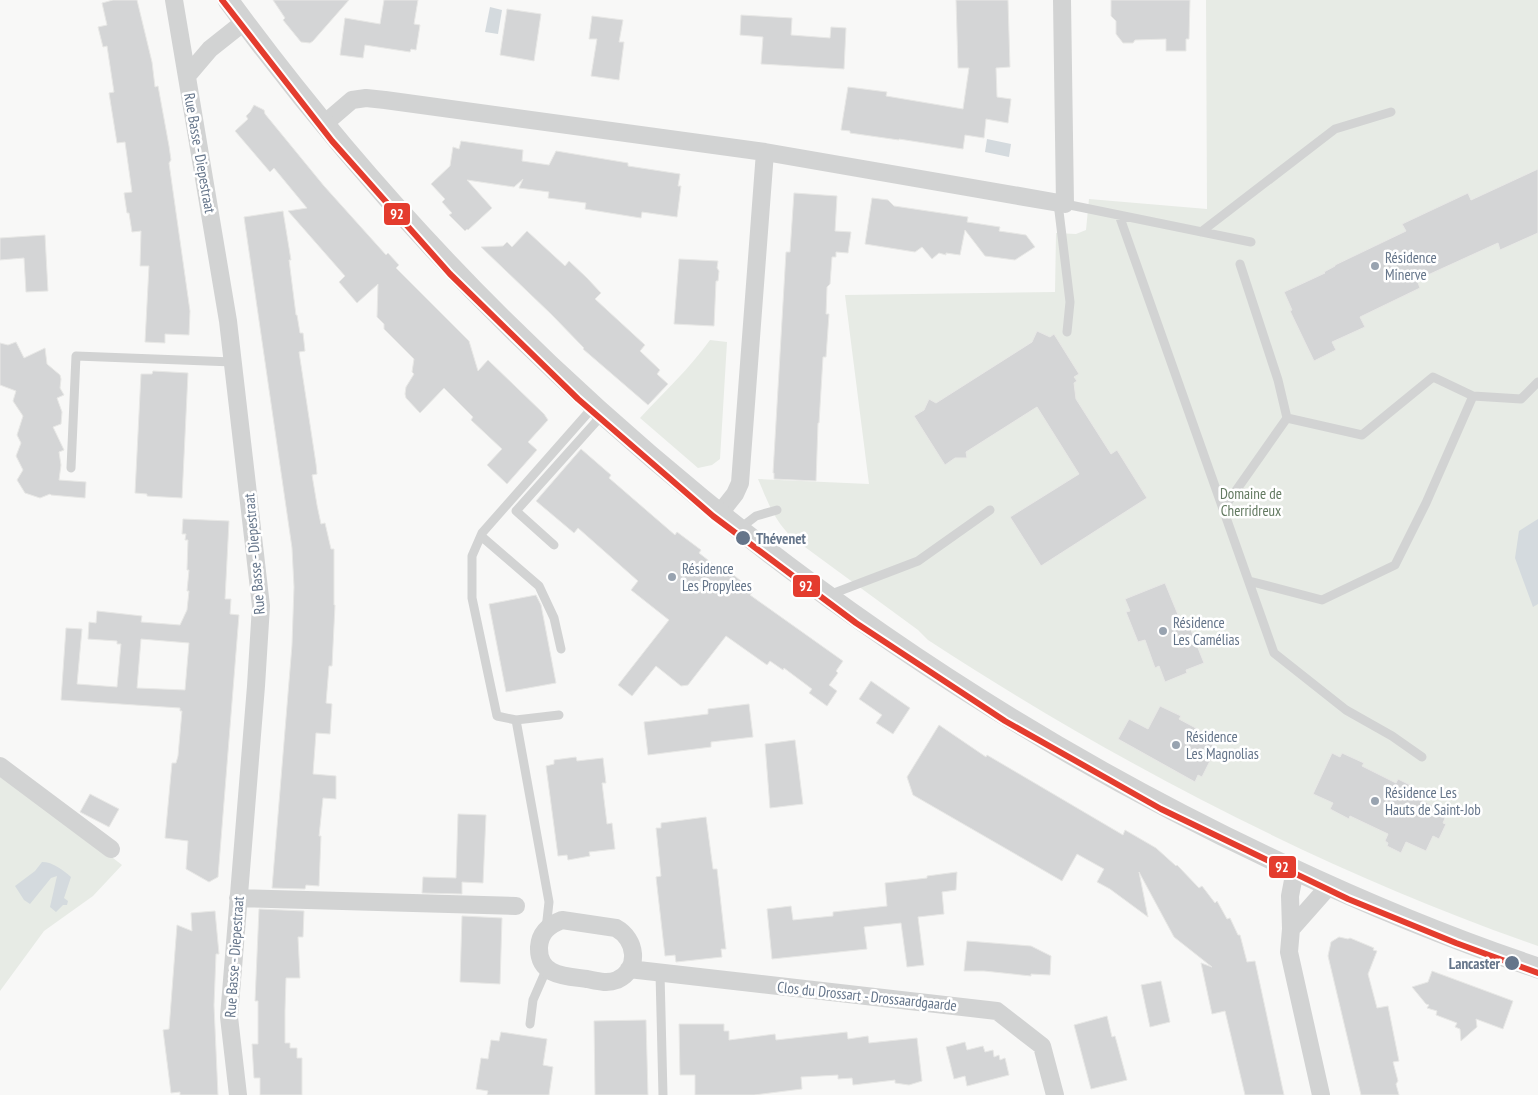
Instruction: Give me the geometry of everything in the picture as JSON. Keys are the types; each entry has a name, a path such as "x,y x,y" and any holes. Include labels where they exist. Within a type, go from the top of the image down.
{"street":[{"name":"Rue Basse - Diepestraat","path":"174,0 228,321 261,606 229,1017 238,1095"},
{"path":"228,0 324,124 373,182 521,337 638,445 739,529 827,596 967,692 1067,752 1186,818 1329,886 1440,933 1538,968"},
{"path":"324,124 352,100 366,98 765,152 1062,204 1062,0"},
{"name":"Rue Basse - Diepestraat","path":"187,76 210,50 244,22"},
{"path":"720,513 735,494 740,483 765,152"},
{"path":"0,766 111,849"},
{"path":"1295,870 1290,896 1291,929 1289,952 1321,1095"},
{"path":"1291,929 1329,886"},
{"path":"238,898 516,906"},
{"path":"562,920 616,928 630,941 633,949 633,962 619,979 606,982 559,975 547,968 539,954 539,941 546,929 562,920"},
{"name":"Clos du Drossart - Drossaardgaarde","path":"629,969 997,1011 1042,1046 1055,1095"}],"lane":[{"path":"1201,232 1335,129 1391,112"},
{"path":"1067,332 1070,302 1062,204 1251,242"},
{"path":"1119,215 1274,653 1346,710 1392,736 1422,757"},
{"path":"1223,509 1287,418 1278,380 1240,264"},
{"path":"71,468 76,356 233,362"},
{"path":"1287,418 1362,435 1433,377 1473,396 1521,399 1538,382"},
{"path":"1249,581 1322,600 1395,565 1426,503 1473,396"},
{"path":"558,714 516,720 497,716 472,598 472,556 481,536 599,410"},
{"path":"554,546 516,511 599,410"},
{"path":"739,529 756,516 777,510"},
{"path":"827,596 918,561 990,510"},
{"path":"481,536 539,586 554,618 560,649"},
{"path":"516,720 550,902 546,929"},
{"path":"530,1024 533,1000 547,968"},
{"path":"660,973 663,1095"}],"green space":[{"name":"Domaine de Cherridreux","path":"1206,0 1538,0 1538,946 1379,884 1301,849 1148,772 1000,686 928,640 918,630 794,539 777,519 758,479 869,484 845,295 1055,292 1056,233 1076,234 1086,230 1089,199 1207,209"},
{"path":"710,340 727,342 720,459 712,465 698,468 640,418"},
{"path":"0,775 58,815 122,865 93,896 44,931 0,991"}],"shaded area":[{"path":"490,7 502,10 498,34 485,32"},
{"path":"987,139 1011,144 1009,157 985,152"},
{"path":"1538,519 1538,604 1533,607 1515,558 1519,531"},
{"path":"42,862 54,865 71,877 64,898 68,901 67,905 63,905 56,912 50,907 57,876 51,878 30,904 24,900 15,886 35,871"}],"building":[{"path":"113,0 137,0 152,62 155,87 158,86 169,146 171,160 169,163 190,311 189,335 165,334 165,343 145,342 149,266 140,266 141,231 132,232 129,213 127,213 124,193 132,192 125,142 117,143 109,93 114,92 107,46 103,47 98,27 107,25 102,3"},
{"path":"273,0 349,0 310,43 301,42 283,20 285,18"},
{"path":"384,0 418,0 414,24 420,25 416,50 411,49 410,52 365,45 363,58 340,55 345,18 380,24"},
{"path":"956,0 1008,0 1010,67 996,68 997,97 1011,99 1008,123 986,119 984,138 965,135 963,149 850,133 850,131 841,130 848,87 887,92 886,96 963,109 969,68 958,68"},
{"path":"1111,0 1190,0 1189,39 1186,39 1186,51 1166,51 1166,39 1135,40 1133,43 1123,43 1116,34 1116,21 1111,16"},
{"path":"507,9 541,14 534,61 500,55"},
{"path":"741,15 792,18 791,35 830,38 831,27 846,28 844,69 761,64 763,37 740,35"},
{"path":"592,16 623,20 619,42 624,42 619,80 591,76 597,39 589,39"},
{"path":"254,105 264,110 265,114 324,186 386,255 388,253 399,265 396,268 469,341 478,371 488,360 544,414 548,420 528,442 537,450 507,484 487,465 502,449 471,420 473,417 444,388 420,413 406,398 406,387 414,374 412,372 414,359 384,329 384,324 377,317 378,284 357,303 339,282 345,276 288,211 307,208 274,168 270,172 235,131 248,119 246,116"},
{"path":"461,141 523,150 522,161 549,165 556,151 628,163 628,166 680,174 678,186 681,186 677,217 642,212 641,218 585,209 586,203 548,198 549,192 519,188 523,179 514,187 467,180 492,208 465,231 449,215 452,213 442,202 445,199 431,184 450,166 453,147 459,149"},
{"name":"Résidence Minerve","path":"1538,169 1538,233 1500,250 1498,243 1417,280 1420,288 1360,317 1365,327 1332,342 1336,350 1314,361 1290,311 1292,310 1284,292 1406,231 1402,224 1468,193 1471,200"},
{"path":"794,193 837,196 835,231 851,232 848,253 836,252 836,257 832,257 830,284 827,287 826,314 829,314 826,357 823,357 816,481 774,479 773,473 786,252 790,252"},
{"path":"872,198 888,200 894,206 968,217 967,222 1000,227 999,231 1026,235 1035,247 1015,260 985,256 965,230 960,255 939,253 932,259 922,247 915,252 865,244"},
{"path":"283,211 291,260 289,260 296,315 300,333 303,333 305,351 299,352 316,464 317,474 312,475 321,524 325,523 331,549 334,549 335,605 332,666 329,666 326,703 332,704 330,734 316,733 313,774 336,776 336,799 323,798 319,836 321,836 319,886 306,885 305,889 272,888 292,645 294,587 292,548 244,217"},
{"path":"527,231 565,266 569,261 587,278 601,293 595,299 645,345 640,351 660,370 657,374 668,384 648,405 583,349 552,315 481,247 503,246 507,242 512,247"},
{"path":"45,235 48,291 26,292 24,258 0,260 0,238"},
{"path":"679,259 718,261 717,268 719,271 718,281 716,281 714,326 674,324"},
{"path":"1037,331 1050,337 1054,334 1079,374 1074,377 1077,381 1074,383 1076,399 1111,454 1117,450 1147,498 1041,566 1010,517 1079,474 1037,407 966,452 967,458 955,458 945,465 914,416 924,410 929,399 936,403 1032,342"},
{"path":"16,342 24,358 45,348 47,364 60,375 60,388 64,395 57,398 62,412 61,424 53,427 64,450 59,452 61,465 59,480 86,482 85,498 50,494 40,498 25,493 17,480 23,470 16,456 21,443 17,435 23,416 13,401 16,391 0,385 0,343 8,345"},
{"path":"153,371 188,373 182,498 147,496 147,494 135,493 141,374 152,374"},
{"path":"581,449 611,475 609,478 675,535 677,532 701,550 699,553 727,575 730,572 753,591 750,595 843,661 836,671 838,673 829,685 837,691 827,706 809,693 812,689 784,668 783,670 770,661 767,665 726,636 688,685 681,686 656,666 632,696 618,685 669,620 631,590 638,581 578,528 574,533 536,501"},
{"path":"183,519 229,521 225,599 231,599 230,614 239,615 218,877 209,882 186,869 188,841 165,838 172,763 176,763 178,756 182,711 180,711 180,708 61,700 66,628 82,629 77,684 117,687 121,644 117,644 117,641 88,639 89,622 96,623 97,611 142,616 141,622 180,625 187,610 189,591 187,591 189,570 187,570 188,540 185,540 186,534 182,534","holes":["141,639 189,643 185,690 137,688"]},
{"name":"Résidence Les Camélias","path":"1165,583 1181,622 1187,620 1204,663 1186,670 1187,673 1165,682 1159,666 1155,668 1145,640 1138,642 1126,612 1130,611 1125,599"},
{"path":"536,595 541,605 556,683 506,692 489,604"},
{"path":"871,681 910,708 893,734 876,723 882,715 859,699"},
{"path":"749,704 753,737 711,742 711,747 648,755 644,722 708,714 708,709"},
{"name":"Résidence Les Magnolias","path":"1160,706 1181,716 1179,719 1205,733 1204,735 1215,741 1210,751 1214,753 1202,777 1198,775 1195,782 1118,739 1129,719 1148,729"},
{"path":"939,725 986,757 987,755 1123,835 1125,830 1156,848 1177,865 1199,888 1202,886 1215,903 1217,901 1227,919 1230,918 1238,935 1240,935 1247,962 1255,961 1284,1095 1245,1095 1225,1011 1212,1014 1201,963 1212,967 1174,937 1139,872 1148,917 1110,889 1097,882 1104,869 1077,854 1062,881 913,795 907,777"},
{"path":"795,740 803,804 770,808 765,744"},
{"name":"Résidence Les Hauts de Saint-Job","path":"1332,753 1340,757 1342,753 1364,763 1362,766 1396,783 1398,779 1420,790 1417,798 1447,813 1443,823 1446,824 1439,839 1433,836 1426,851 1406,842 1401,853 1387,846 1388,843 1385,841 1388,834 1350,816 1349,819 1330,809 1333,803 1313,794"},
{"path":"576,757 577,761 603,758 606,783 602,783 607,824 612,823 615,849 589,852 590,856 568,860 567,855 558,856 546,766 554,764 554,760"},
{"path":"90,794 119,809 109,827 80,812"},
{"path":"458,814 486,815 483,883 462,882 462,894 422,893 423,877 456,878"},
{"path":"706,817 713,869 717,869 726,949 721,949 722,957 676,962 675,955 665,956 656,877 661,876 656,828 661,828 661,823"},
{"path":"957,872 956,890 942,892 944,914 918,917 924,965 907,967 901,923 864,927 867,949 772,959 767,909 791,906 793,920 833,916 833,912 887,906 885,883"},
{"path":"259,909 304,911 303,937 298,937 300,978 286,978 285,1010 285,1043 290,1043 290,1048 297,1048 297,1058 302,1058 302,1095 260,1095 260,1078 254,1078 252,1044 258,1044 258,1001 255,1001"},
{"path":"215,911 219,954 216,954 214,1005 218,1095 180,1095 180,1092 171,1093 163,1030 169,1029 177,925 192,931 191,913"},
{"path":"462,916 502,918 500,984 460,982"},
{"path":"1339,937 1350,938 1377,951 1368,974 1377,1008 1388,1006 1399,1061 1393,1062 1398,1081 1396,1084 1399,1095 1361,1095 1328,956 1331,942"},
{"path":"967,941 1031,946 1051,956 1050,975 1031,974 1031,976 964,971"},
{"path":"1432,971 1513,1001 1503,1029 1476,1019 1477,1027 1461,1041 1460,1029 1455,1027 1457,1023 1436,1015 1437,1011 1427,1008 1429,1005 1412,987 1428,982"},
{"path":"1161,981 1170,1022 1150,1027 1141,985"},
{"path":"1107,1016 1112,1037 1115,1036 1127,1080 1091,1089 1074,1025"},
{"path":"646,1020 648,1095 595,1095 594,1021"},
{"path":"679,1024 724,1024 724,1031 729,1031 729,1040 775,1034 776,1040 847,1032 848,1039 868,1036 869,1043 917,1038 922,1081 909,1085 895,1083 895,1080 853,1085 852,1078 838,1079 838,1075 801,1077 802,1089 754,1095 695,1095 695,1075 680,1075"},
{"path":"501,1032 547,1039 543,1065 553,1067 549,1095 487,1095 488,1091 476,1089 481,1058 488,1059 491,1040 499,1041"},
{"path":"965,1042 967,1050 983,1046 985,1052 993,1050 994,1057 999,1055 1000,1060 1005,1058 1009,1075 967,1086 965,1076 954,1079 946,1047"}],"transit line":[{"name":"92","path":"222,0 332,141 450,274 578,399 713,516 856,623 1005,721 1161,809 1348,899 1456,943 1538,973"}],"place":[{"name":"Résidence Minerve","path":"1375,266"},
{"name":"Thévenet","path":"743,538"},
{"name":"Résidence Les Propylees","path":"672,577"},
{"name":"Résidence Les Camélias","path":"1163,631"},
{"name":"Résidence Les Magnolias","path":"1176,745"},
{"name":"Résidence Les Hauts de Saint-Job","path":"1375,801"},
{"name":"Lancaster","path":"1512,963"}]}
